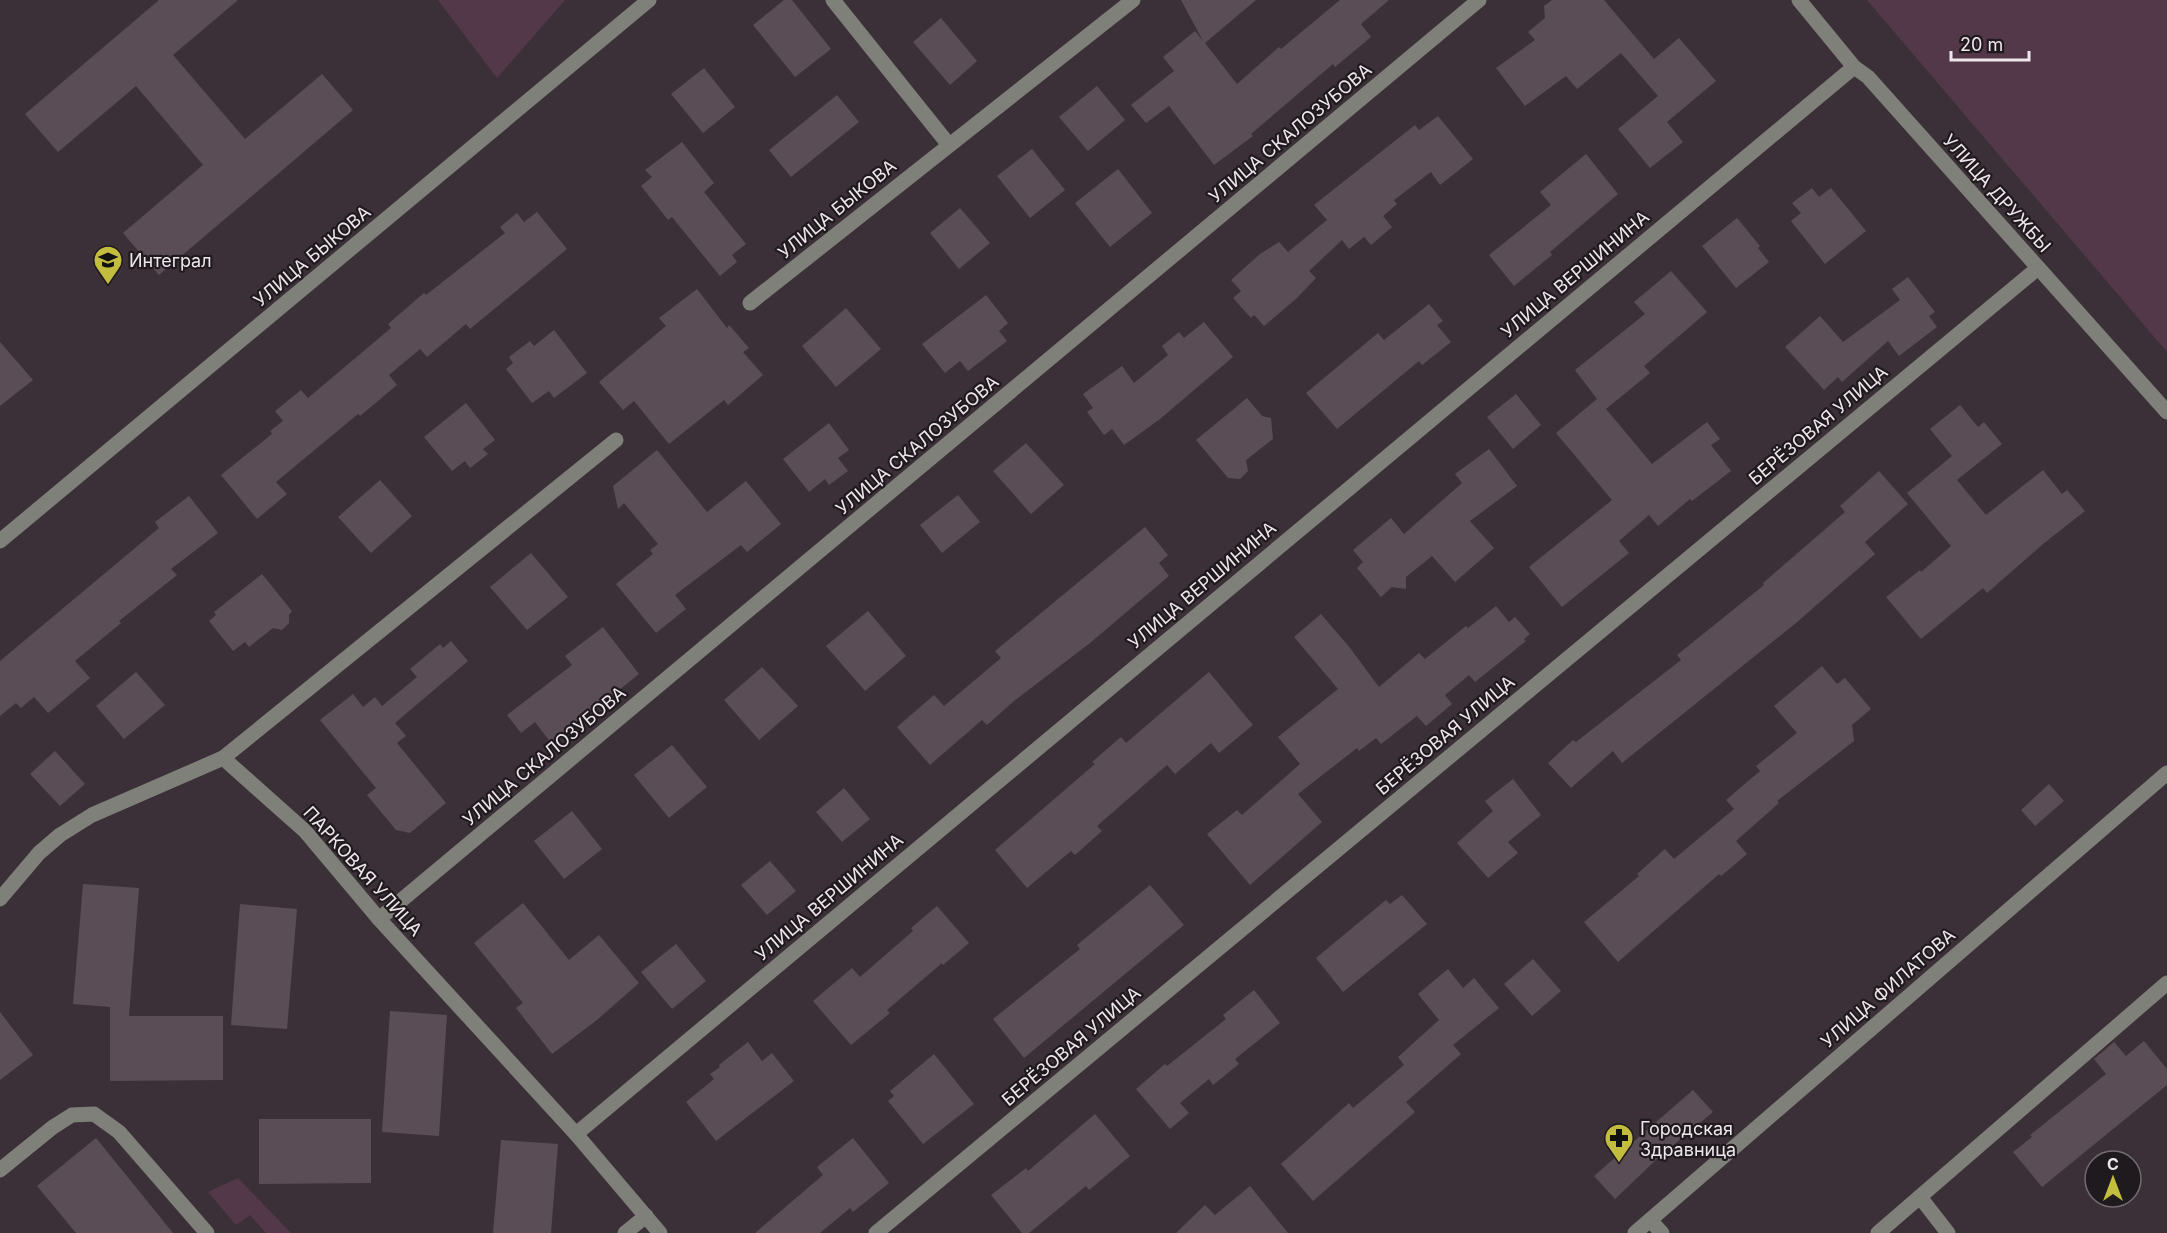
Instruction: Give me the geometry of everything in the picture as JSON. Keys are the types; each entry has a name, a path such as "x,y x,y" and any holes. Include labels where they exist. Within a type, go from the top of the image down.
{"street":[{"name":"УЛИЦА БЫКОВА","path":"0,541 649,0"},
{"path":"832,0 949,145"},
{"name":"УЛИЦА БЫКОВА","path":"750,303 1133,0"},
{"name":"УЛИЦА СКАЛОЗУБОВА","path":"379,919 1479,0"},
{"name":"УЛИЦА ДРУЖБЫ","path":"1799,0 1854,67 1868,77 2167,412"},
{"name":"УЛИЦА ВЕРШИНИНА","path":"576,1134 1854,67"},
{"name":"БЕРЁЗОВАЯ УЛИЦА","path":"876,1233 2038,268"},
{"path":"0,899 39,853 60,834 92,815 223,758 616,440"},
{"name":"ПАРКОВАЯ УЛИЦА","path":"223,758 305,831 379,919 576,1134 660,1233"},
{"name":"УЛИЦА ФИЛАТОВА","path":"1635,1233 2167,773"},
{"path":"1878,1233 2167,983"},
{"path":"0,1170 53,1127 72,1115 94,1114 119,1132 207,1233"},
{"path":"1920,1197 1948,1233"},
{"path":"625,1233 645,1216"},
{"path":"1650,1220 1662,1233"}],"shaded area":[{"path":"438,0 565,0 497,78"},
{"path":"1867,0 2167,0 2167,352"},
{"path":"238,1178 291,1233 266,1233 250,1215 236,1225 208,1192"}],"building":[{"path":"159,0 238,0 173,55 245,139 322,74 353,110 159,275 123,233 203,165 136,86 58,152 25,114"},
{"path":"784,0 792,0 831,49 795,77 753,25"},
{"path":"1181,0 1256,0 1205,43 1237,84 1279,47 1281,49 1340,0 1389,0 1361,24 1371,37 1335,67 1333,64 1251,134 1253,136 1214,165 1169,106 1146,123 1131,105 1174,71 1163,57 1195,31 1203,41"},
{"path":"1552,0 1604,0 1654,59 1679,38 1716,81 1667,122 1683,142 1650,168 1618,129 1658,96 1621,53 1577,89 1566,76 1525,106 1496,68 1535,40 1528,32 1545,18 1544,6"},
{"path":"941,18 977,61 950,85 913,42"},
{"path":"704,68 735,107 703,133 671,94"},
{"path":"1097,86 1125,120 1088,151 1059,117"},
{"path":"837,95 859,122 791,177 769,150"},
{"path":"1438,116 1473,159 1440,185 1431,172 1394,200 1397,204 1383,216 1392,227 1371,245 1364,237 1349,249 1342,240 1309,271 1316,278 1297,298 1264,326 1254,315 1251,318 1233,298 1241,291 1231,280 1260,254 1279,242 1288,252 1327,220 1314,205 1415,125 1419,130"},
{"path":"682,142 714,183 704,192 746,244 732,255 737,262 720,276 672,217 668,220 641,186 652,177 645,170"},
{"path":"1032,149 1065,190 1030,218 997,176"},
{"path":"1586,154 1618,194 1550,252 1552,255 1514,286 1489,255 1551,205 1540,192"},
{"path":"1118,169 1152,213 1110,247 1075,203"},
{"path":"1812,188 1819,197 1831,188 1866,231 1825,264 1791,221 1801,213 1792,203"},
{"path":"960,208 990,243 959,269 930,233"},
{"path":"537,212 567,249 470,329 466,324 427,357 420,349 389,375 397,385 276,482 287,494 257,519 221,475 272,434 270,431 283,421 275,411 301,390 308,398 391,328 388,324 424,293 426,295 505,233 500,227 517,213 524,222"},
{"path":"1737,218 1760,246 1758,248 1769,262 1736,288 1702,246"},
{"path":"1671,271 1707,312 1644,366 1650,373 1606,409 1652,464 1707,422 1720,439 1711,445 1731,471 1692,501 1690,499 1658,526 1649,515 1619,541 1629,553 1562,607 1529,567 1612,500 1556,433 1597,399 1575,370 1645,314 1634,302"},
{"path":"1908,277 1935,312 1929,316 1937,327 1899,356 1888,341 1842,382 1838,377 1824,390 1785,347 1820,316 1843,342 1900,300 1892,289"},
{"path":"697,289 727,328 729,325 749,348 743,352 763,375 728,405 724,400 669,444 634,401 623,410 599,382 666,326 659,318"},
{"path":"986,295 1008,323 999,331 1007,341 968,371 960,361 945,373 922,344"},
{"path":"1429,304 1443,321 1437,325 1451,342 1422,365 1419,361 1337,429 1306,393 1378,333 1384,340"},
{"path":"846,308 881,349 836,387 802,346"},
{"path":"1204,322 1233,357 1160,419 1124,445 1112,429 1104,435 1087,412 1093,408 1083,394 1122,366 1134,383 1168,355 1162,346 1179,332 1184,338"},
{"path":"554,330 587,373 554,398 549,391 532,403 506,369 513,363 509,357 530,341 534,346"},
{"path":"0,342 33,380 0,406"},
{"path":"1516,394 1541,425 1513,449 1487,417"},
{"path":"1247,398 1262,416 1271,418 1273,439 1246,460 1248,471 1240,479 1228,478 1196,440"},
{"path":"466,403 495,440 483,449 488,454 470,468 465,461 452,471 424,437"},
{"path":"1960,405 1978,427 1984,422 2002,444 1957,480 1986,515 2043,470 2062,494 2067,490 2085,511 1987,593 1983,588 1921,639 1886,597 1920,570 1921,572 1951,546 1907,493 1952,456 1930,429"},
{"path":"829,423 849,450 838,458 848,471 829,485 825,479 809,492 783,459"},
{"path":"1026,443 1064,485 1031,514 993,471"},
{"path":"1489,449 1517,486 1470,521 1494,548 1455,582 1432,556 1406,577 1406,589 1392,587 1381,597 1357,568 1363,562 1353,550 1391,518 1404,534 1462,483 1455,474"},
{"path":"657,450 707,512 746,481 781,524 747,552 741,545 675,595 686,609 656,633 616,584 653,554 650,550 658,544 624,503 618,509 613,486"},
{"path":"1879,471 1908,504 1865,542 1875,554 1796,623 1622,763 1613,751 1571,788 1548,763 1573,740 1576,742 1681,660 1677,655 1764,585 1763,583 1845,512 1840,506"},
{"path":"380,480 412,516 371,553 338,517"},
{"path":"958,495 980,522 942,553 920,525"},
{"path":"189,496 218,533 171,569 177,575 119,621 121,623 75,661 90,678 48,713 34,697 21,708 16,703 0,716 0,661 159,528 155,522"},
{"path":"1145,527 1168,555 1159,563 1169,576 987,725 982,720 930,765 897,727 934,695 944,706 1001,658 995,651"},
{"path":"531,553 568,597 527,630 490,587"},
{"path":"262,574 292,611 289,615 289,623 282,630 273,628 249,647 245,642 233,651 209,621 216,615 214,612"},
{"path":"1496,606 1509,622 1515,617 1530,634 1524,639 1526,641 1475,682 1469,675 1445,695 1452,704 1426,726 1417,716 1381,744 1376,738 1359,751 1357,748 1298,794 1322,822 1250,885 1207,834 1237,810 1242,815 1300,764 1278,737 1338,689 1294,637 1321,614 1379,687 1419,653 1425,659 1466,626 1468,628"},
{"path":"868,611 906,656 865,691 826,646"},
{"path":"603,627 639,674 552,744 535,722 521,733 507,715 572,665 565,656"},
{"path":"451,641 468,661 395,723 406,736 397,743 446,803 410,833 396,830 367,795 376,788 320,720 353,694 363,707 375,697 382,706 417,677 410,669 440,644 443,648"},
{"path":"1822,666 1837,684 1845,678 1871,709 1852,725 1854,741 1777,801 1779,803 1736,841 1747,854 1721,876 1719,874 1618,962 1584,922 1639,876 1637,874 1665,849 1674,859 1734,809 1726,800 1760,771 1756,766 1797,733 1774,706"},
{"path":"762,667 798,706 759,740 724,700"},
{"path":"136,672 165,705 124,739 96,706"},
{"path":"1209,672 1253,725 1219,753 1211,743 1175,774 1167,765 1097,826 1102,831 1075,855 1071,851 1027,888 995,850 1095,764 1092,762 1121,737 1126,743"},
{"path":"672,745 707,787 669,818 634,775"},
{"path":"55,751 85,784 60,806 30,774"},
{"path":"1513,779 1541,815 1508,842 1518,853 1488,878 1457,843 1493,811 1485,801"},
{"path":"2049,784 2064,801 2035,826 2021,810"},
{"path":"844,788 870,819 842,842 816,812"},
{"path":"572,811 602,849 564,879 534,841"},
{"path":"770,861 796,891 767,915 741,885"},
{"path":"83,884 139,888 129,1016 223,1016 223,1080 110,1081 110,1007 73,1004"},
{"path":"1150,885 1184,925 1024,1058 993,1019 1080,949 1077,945"},
{"path":"1402,895 1427,924 1343,992 1316,958 1386,900 1390,904"},
{"path":"523,903 569,960 599,935 639,983 597,1020 552,1054 516,1008 523,1003 474,943"},
{"path":"240,904 297,909 287,1029 231,1025"},
{"path":"937,906 969,943 887,1010 890,1013 851,1045 813,1001 852,968 860,977 913,931 911,928"},
{"path":"676,944 706,981 672,1009 641,972"},
{"path":"1533,959 1561,991 1532,1016 1504,984"},
{"path":"1448,969 1463,988 1474,978 1499,1008 1453,1045 1461,1054 1406,1102 1415,1112 1313,1201 1281,1164 1349,1103 1353,1108 1404,1065 1398,1057 1439,1020 1418,994"},
{"path":"1254,990 1280,1023 1235,1059 1239,1064 1213,1085 1209,1079 1180,1103 1189,1113 1170,1129 1136,1089 1165,1064 1167,1066 1226,1019 1223,1015"},
{"path":"390,1011 447,1015 439,1136 382,1132"},
{"path":"0,1012 33,1055 0,1080"},
{"path":"2144,1041 2167,1069 2167,1085 2089,1149 2083,1149 2083,1154 2042,1187 2013,1152 2032,1137 2030,1135 2106,1074 2094,1059 2114,1042 2126,1056"},
{"path":"748,1042 762,1061 772,1053 794,1081 716,1141 686,1102 714,1079 710,1074 720,1067 719,1065"},
{"path":"934,1054 974,1104 923,1144 888,1101 894,1096 890,1091"},
{"path":"1693,1090 1713,1112 1658,1158 1615,1199 1594,1176"},
{"path":"1095,1114 1130,1156 1089,1190 1086,1186 1029,1233 1022,1233 991,1195 1026,1168 1028,1171"},
{"path":"259,1119 371,1119 371,1183 259,1184"},
{"path":"96,1138 173,1233 76,1233 37,1186"},
{"path":"853,1138 889,1183 853,1212 850,1208 820,1233 755,1233 823,1175 817,1167"},
{"path":"501,1140 558,1144 551,1233 493,1233"},
{"path":"1250,1186 1288,1233 1176,1233 1205,1205 1215,1215"}],"place":[{"name":"Интеграл","path":"108,286"},
{"name":"Городская Здравница","path":"1619,1164"}]}
